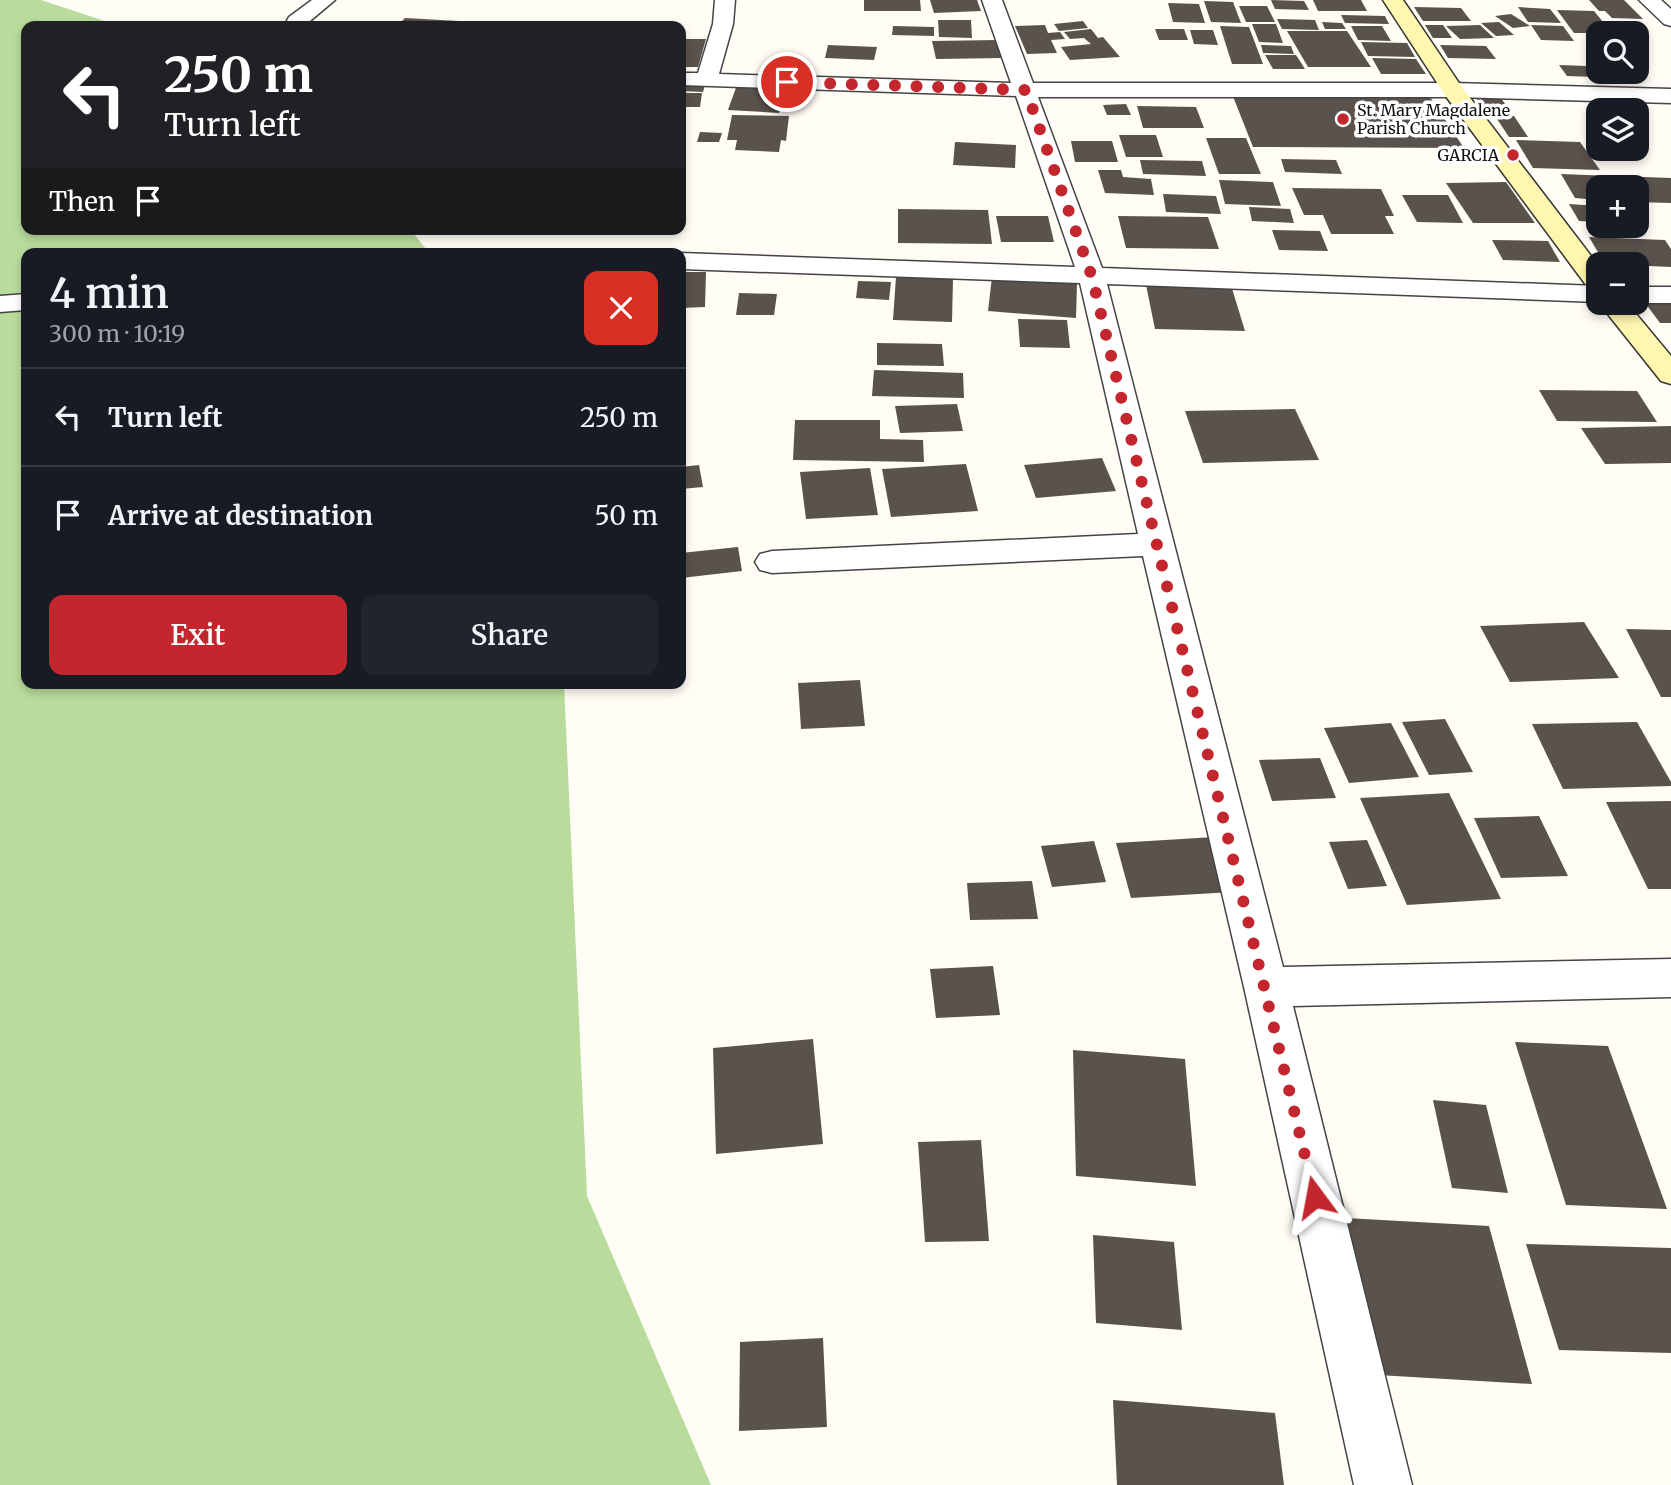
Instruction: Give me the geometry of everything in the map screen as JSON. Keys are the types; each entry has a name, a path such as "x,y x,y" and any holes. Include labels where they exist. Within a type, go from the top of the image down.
{"street":[{"path":"296,21 325,0"},
{"path":"707,79 723,24 725,0"},
{"path":"992,0 1092,277 1266,987 1383,1485"},
{"path":"1393,0 1453,90 1586,267"},
{"path":"1650,0 1671,20"},
{"path":"686,79 1026,90 1453,90 1671,96"},
{"path":"686,261 1586,295"},
{"path":"1649,295 1671,295"},
{"path":"0,304 21,302"},
{"path":"1623,315 1671,375"},
{"path":"772,562 1157,544"},
{"path":"1266,987 1671,978"}],"green space":[{"path":"0,0 41,0 105,21 21,21 21,235 415,235 425,248 21,248 21,689 564,689 587,1196 711,1485 0,1485"}],"building":[{"path":"864,0 920,0 921,11 864,11"},
{"path":"930,0 977,0 981,11 934,13"},
{"path":"1271,0 1304,1 1309,10 1275,9"},
{"path":"1313,0 1361,0 1367,11 1318,11"},
{"path":"1589,0 1624,0 1643,19 1612,18 1605,11 1599,11"},
{"path":"1204,1 1233,2 1241,23 1211,22"},
{"path":"1168,3 1199,4 1205,23 1173,22"},
{"path":"1239,6 1267,6 1275,22 1246,22"},
{"path":"1414,7 1461,8 1471,21 1423,21"},
{"path":"1518,7 1550,9 1561,23 1528,22"},
{"path":"1557,10 1594,11 1602,21 1586,21 1586,33 1574,33"},
{"path":"1511,14 1530,26 1513,28 1495,16"},
{"path":"1341,15 1385,16 1389,24 1345,23"},
{"path":"405,18 459,21 402,21"},
{"path":"1277,19 1315,20 1319,30 1282,29"},
{"path":"938,20 971,20 972,38 939,37"},
{"path":"1083,21 1088,28 1059,31 1054,24"},
{"path":"1322,22 1342,23 1346,29 1325,29"},
{"path":"1499,22 1514,35 1496,36 1481,23"},
{"path":"1252,24 1276,24 1283,43 1259,42"},
{"path":"1045,25 1048,33 1060,32 1065,39 1051,40 1057,53 1027,54 1015,26"},
{"path":"1425,25 1443,25 1452,38 1433,38"},
{"path":"1480,25 1494,38 1460,39 1446,26"},
{"path":"1531,25 1563,26 1574,41 1541,40"},
{"path":"893,26 934,27 934,36 892,35"},
{"path":"1220,26 1249,27 1263,64 1232,64"},
{"path":"1351,26 1382,26 1391,41 1358,40"},
{"path":"1091,29 1098,38 1103,37 1120,57 1070,60 1061,47 1091,44 1084,38 1070,39 1064,32"},
{"path":"1155,29 1184,29 1188,40 1159,40"},
{"path":"1190,30 1213,30 1218,45 1194,44"},
{"path":"1287,31 1347,31 1371,67 1308,67"},
{"path":"686,39 706,39 698,67 686,67"},
{"path":"998,40 1003,58 936,59 932,41"},
{"path":"1361,42 1407,43 1415,57 1368,56"},
{"path":"828,45 877,47 874,60 825,58"},
{"path":"1261,45 1291,46 1294,54 1263,53"},
{"path":"1440,45 1486,46 1496,59 1448,58"},
{"path":"1265,55 1296,55 1305,69 1273,69"},
{"path":"1372,58 1416,59 1426,74 1381,74"},
{"path":"1559,65 1586,66 1586,77 1567,76"},
{"path":"686,80 706,81 703,92 686,91"},
{"path":"738,82 788,85 779,113 728,110"},
{"name":"St. Mary Magdalene Parish Church","path":"1230,89 1426,91 1464,148 1253,147"},
{"path":"686,93 702,93 700,107 686,107"},
{"path":"1497,93 1512,113 1488,113 1473,94"},
{"path":"1126,104 1131,115 1107,115 1103,105"},
{"path":"1137,106 1196,107 1204,128 1143,128"},
{"path":"732,115 789,116 786,141 781,140 779,152 735,150 737,140 727,140"},
{"path":"1495,116 1514,116 1528,137 1509,137"},
{"path":"700,132 722,133 719,142 697,142"},
{"path":"1119,135 1156,135 1163,157 1126,157"},
{"path":"1206,138 1246,138 1261,174 1219,174"},
{"path":"1516,140 1580,142 1586,150 1586,161 1594,161 1600,170 1533,168"},
{"path":"1071,141 1112,141 1118,162 1075,162"},
{"path":"955,142 1016,145 1015,168 953,165"},
{"path":"1281,159 1336,160 1342,174 1285,172"},
{"path":"1140,160 1202,161 1206,176 1143,174"},
{"path":"1098,170 1121,170 1123,177 1151,179 1154,195 1105,193"},
{"path":"1561,174 1586,175 1586,199 1575,198"},
{"path":"1649,177 1671,178 1671,203 1649,202"},
{"path":"1219,180 1273,182 1281,206 1225,204"},
{"path":"1506,182 1535,223 1473,223 1446,183"},
{"path":"1292,188 1381,189 1394,216 1385,216 1394,234 1331,234 1323,215 1304,215"},
{"path":"1163,194 1216,196 1221,214 1166,212"},
{"path":"1402,195 1448,195 1463,223 1417,222"},
{"path":"1569,204 1586,205 1586,221 1579,221"},
{"path":"1249,207 1290,209 1294,223 1252,221"},
{"path":"898,209 988,210 992,244 898,243"},
{"path":"996,216 1048,216 1054,242 1001,242"},
{"path":"1118,216 1208,217 1219,249 1126,248"},
{"path":"1272,230 1320,231 1328,251 1279,250"},
{"path":"1590,238 1665,240 1671,249 1671,267 1649,266 1649,252 1598,252"},
{"path":"1492,240 1548,241 1560,262 1503,260"},
{"path":"686,272 706,272 705,307 686,308"},
{"path":"896,277 953,279 952,322 893,320"},
{"path":"992,277 1077,284 1076,318 988,311"},
{"path":"1145,280 1230,282 1245,331 1155,329"},
{"path":"858,281 891,282 889,300 856,298"},
{"path":"739,293 777,294 774,315 736,315"},
{"path":"1649,300 1671,300 1671,323 1660,323 1649,308"},
{"path":"1018,319 1067,320 1070,348 1020,347"},
{"path":"877,343 942,344 944,366 877,365"},
{"path":"874,370 963,373 964,398 872,396"},
{"path":"1539,390 1637,391 1657,422 1557,421"},
{"path":"957,404 963,431 900,433 895,406"},
{"path":"1295,409 1319,460 1203,463 1185,411"},
{"path":"795,420 880,420 880,439 923,440 924,462 793,460"},
{"path":"1671,426 1671,463 1605,464 1581,428"},
{"path":"1102,458 1116,491 1036,498 1024,465"},
{"path":"966,464 978,511 891,517 882,469"},
{"path":"699,465 703,487 686,489 686,466"},
{"path":"870,468 878,515 806,519 800,472"},
{"path":"738,547 742,571 686,577 686,552"},
{"path":"1584,622 1619,678 1510,682 1480,626"},
{"path":"1626,629 1671,630 1671,697 1661,697"},
{"path":"860,680 865,726 801,729 798,683"},
{"path":"1445,719 1473,772 1429,775 1402,722"},
{"path":"1637,722 1671,786 1563,789 1532,724"},
{"path":"1391,723 1419,777 1349,783 1324,728"},
{"path":"1320,758 1336,798 1272,801 1259,760"},
{"path":"1449,793 1501,899 1407,905 1360,798"},
{"path":"1671,801 1671,889 1648,889 1606,802"},
{"path":"1539,816 1568,876 1501,878 1474,818"},
{"path":"1214,837 1232,892 1131,898 1116,843"},
{"path":"1367,840 1387,886 1348,889 1329,842"},
{"path":"1094,841 1106,882 1052,887 1041,846"},
{"path":"1032,881 1038,919 970,920 967,883"},
{"path":"993,966 1000,1015 936,1018 930,969"},
{"path":"813,1039 823,1144 716,1154 713,1048"},
{"path":"1515,1042 1608,1046 1667,1209 1566,1205"},
{"path":"1073,1050 1185,1059 1196,1186 1076,1176"},
{"path":"1433,1100 1486,1105 1508,1193 1452,1188"},
{"path":"981,1140 989,1241 925,1242 918,1142"},
{"path":"1346,1218 1489,1226 1532,1384 1378,1375"},
{"path":"1093,1235 1174,1242 1182,1330 1096,1323"},
{"path":"1526,1244 1671,1248 1671,1353 1559,1350"},
{"path":"823,1338 827,1427 739,1431 740,1342"},
{"path":"1113,1400 1275,1413 1284,1485 1117,1485"}],"place":[{"name":"St. Mary Magdalene Parish Church","path":"1343,119"},
{"name":"GARCIA","path":"1513,155"}],"route":[{"path":"787,82 1026,90 1092,277 1315,1197"}]}
